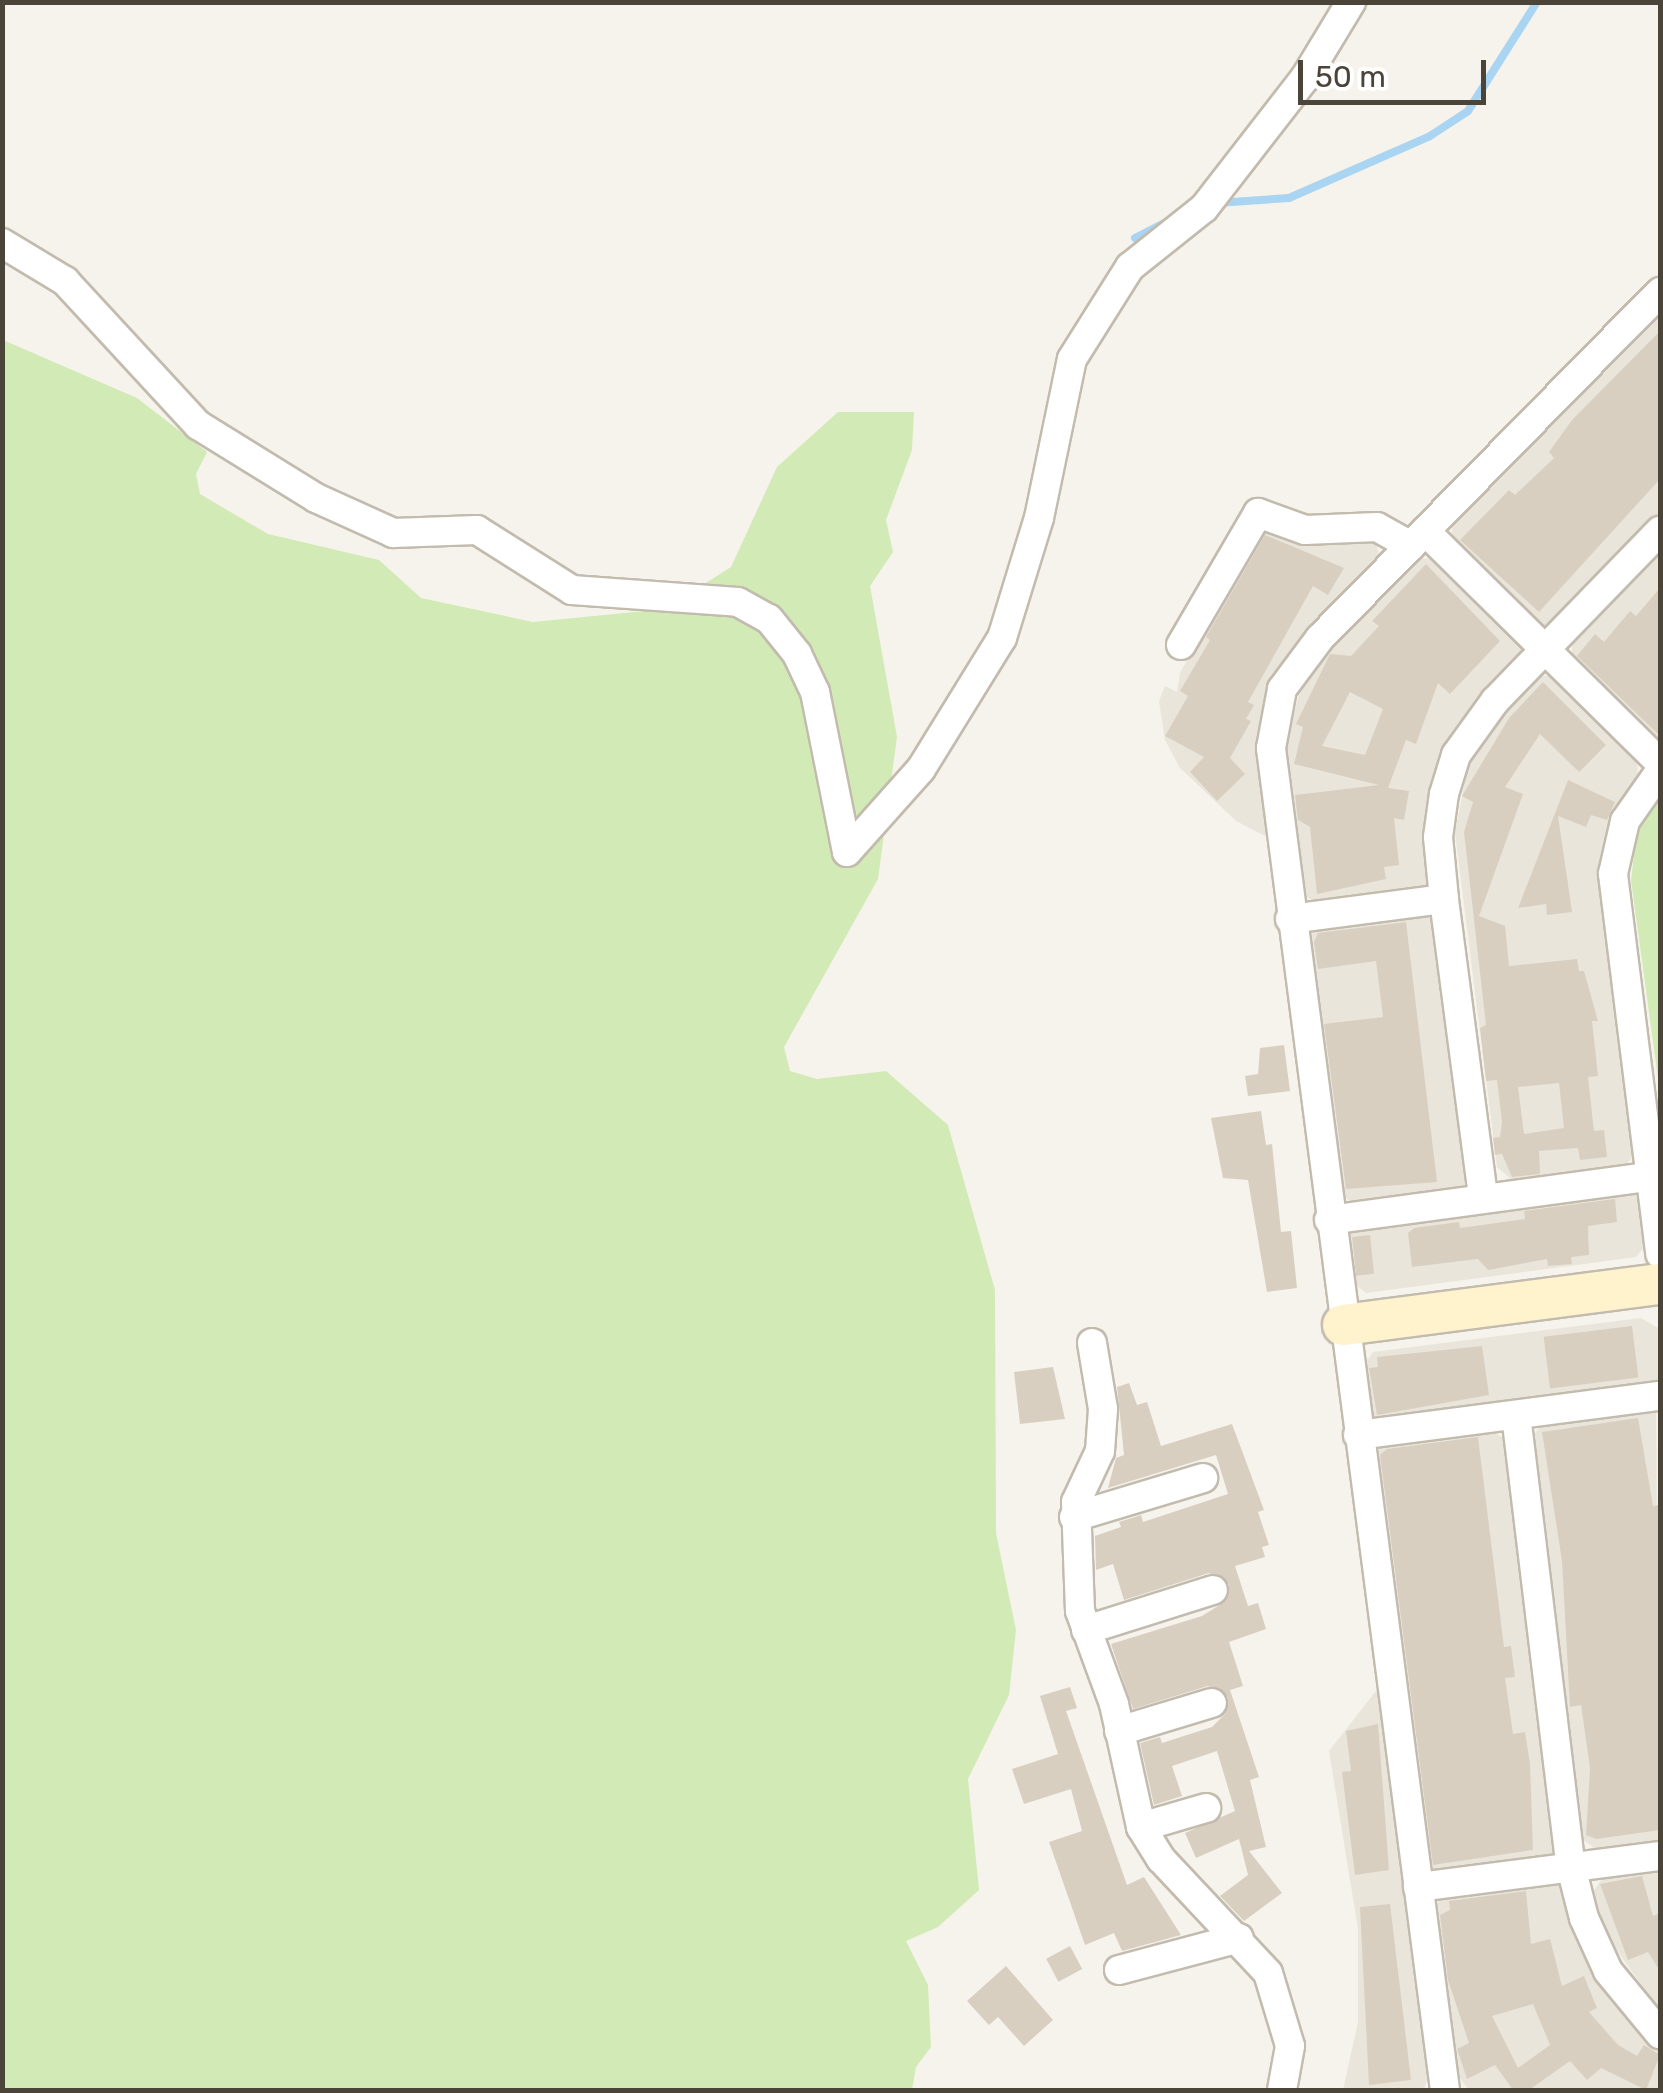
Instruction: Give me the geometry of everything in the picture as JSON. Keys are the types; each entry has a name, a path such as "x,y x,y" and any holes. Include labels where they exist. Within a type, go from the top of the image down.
{"street":[{"path":"2,243 65,281 198,425 316,498 394,533 478,530 572,590 738,602 769,619 797,654 815,692 847,852 921,769 1002,638 1039,518 1072,359 1130,267 1204,208 1305,78 1352,2"},
{"path":"1445,2090 1271,764 1282,689 1320,638 1660,292"},
{"path":"1182,644 1258,513 1305,530 1377,526 1418,538 1545,649 1660,767 1625,821 1614,874 1656,1175 1660,1254"},
{"path":"1483,1196 1438,837 1456,756 1495,701 1660,531"},
{"path":"1290,919 1444,899"},
{"path":"1329,1220 1656,1175"},
{"path":"1343,1325 1660,1284"},
{"path":"1092,1343 1104,1409 1100,1451 1084,1477 1074,1518 1086,1630 1119,1732 1141,1827 1161,1859 1268,1973 1284,2010 1290,2046 1282,2090"},
{"path":"1358,1436 1660,1396"},
{"path":"1516,1415 1571,1867 1584,1918 1608,1971 1660,2034"},
{"path":"1074,1518 1203,1478"},
{"path":"1086,1630 1213,1590"},
{"path":"1119,1732 1212,1703"},
{"path":"1141,1827 1206,1808"},
{"path":"1418,1887 1660,1856"},
{"path":"1119,1970 1239,1938"}],"shaded area":[{"path":"1660,309 1660,520 1556,626 1537,625 1451,540 1453,518"},
{"path":"1273,530 1374,538 1381,560 1302,644 1261,775 1269,838 1236,821 1180,768 1165,740 1159,701 1165,686 1177,692 1180,673 1255,538"},
{"path":"1660,552 1660,739 1651,740 1572,660 1572,641"},
{"path":"1435,558 1523,643 1520,662 1465,723 1437,874 1424,887 1315,903 1299,891 1286,788 1285,744 1299,695 1330,644 1415,559"},
{"path":"1538,675 1557,677 1636,753 1638,774 1612,834 1638,1150 1626,1165 1513,1181 1497,1167 1455,833 1469,760 1487,729"},
{"path":"1428,911 1443,923 1474,1169 1462,1188 1352,1203 1338,1191 1306,942 1319,925"},
{"path":"1629,1189 1645,1199 1649,1241 1636,1257 1366,1293 1352,1282 1344,1241 1356,1224"},
{"path":"1641,1318 1660,1329 1660,1376 1654,1384 1381,1422 1365,1411 1361,1370 1373,1352"},
{"path":"1656,1409 1660,1845 1600,1852 1583,1840 1531,1440 1541,1424"},
{"path":"1492,1430 1507,1441 1562,1842 1549,1859 1440,1874 1424,1863 1373,1461 1383,1443"},
{"path":"1379,1687 1430,2068 1424,2090 1343,2090 1358,2022 1358,1929 1329,1751"},
{"path":"1660,1867 1660,2011 1608,1938 1593,1892 1605,1874"},
{"path":"1554,1882 1571,1893 1660,2045 1660,2090 1469,2090 1453,2069 1431,1912 1442,1896"}],"green space":[{"path":"3,340 137,398 207,452 196,474 200,494 268,534 379,560 421,598 533,622 665,609 731,567 777,467 838,412 914,412 912,450 886,520 893,552 870,586 897,737 878,879 784,1047 790,1071 817,1079 886,1071 948,1125 995,1290 996,1533 1016,1630 1009,1695 968,1779 979,1890 938,1927 906,1941 928,1985 931,2047 916,2067 912,2090 3,2090"},
{"path":"1660,798 1660,1093 1631,880 1638,823"}],"building":[{"path":"1660,331 1660,479 1539,612 1460,540 1509,490 1515,495 1554,458 1549,452 1572,420"},
{"path":"1265,535 1344,568 1328,595 1313,586 1248,702 1254,705 1246,719 1251,721 1230,758 1245,774 1217,801 1190,772 1204,757 1165,736 1188,696 1180,691 1210,640 1206,637"},
{"path":"1426,564 1500,641 1450,694 1438,683 1416,744 1406,740 1388,788 1409,791 1404,820 1394,818 1399,865 1384,867 1386,879 1317,894 1310,827 1298,820 1295,795 1379,785 1294,764 1303,727 1296,724 1330,654 1351,656 1379,626 1372,621","holes":["1350,692 1383,709 1365,755 1322,746"]},
{"path":"1660,588 1660,736 1577,656 1595,634 1604,642 1630,611 1636,616"},
{"path":"1543,682 1606,745 1579,772 1540,734 1505,787 1523,794 1479,916 1505,926 1509,966 1577,959 1579,971 1584,971 1598,1021 1592,1021 1598,1076 1588,1077 1594,1131 1604,1130 1607,1157 1580,1160 1578,1148 1539,1151 1540,1174 1512,1177 1502,1154 1495,1155 1493,1138 1500,1137 1502,1122 1497,1080 1486,1081 1480,1028 1486,1025 1464,832 1473,802 1462,796 1509,718","holes":["1559,1083 1564,1128 1524,1134 1518,1087"]},
{"path":"1568,780 1615,802 1607,820 1591,815 1586,827 1558,816 1572,912 1547,915 1546,904 1518,908"},
{"path":"1406,922 1437,1182 1346,1189 1324,1024 1383,1017 1376,961 1318,969 1314,942 1318,933"},
{"path":"1284,1045 1290,1091 1248,1096 1245,1076 1258,1074 1260,1048"},
{"path":"1261,1111 1266,1145 1272,1144 1281,1232 1291,1231 1297,1288 1267,1292 1248,1180 1223,1178 1211,1118"},
{"path":"1615,1199 1617,1222 1588,1226 1589,1255 1571,1257 1572,1264 1548,1266 1547,1259 1488,1270 1478,1259 1412,1267 1408,1233 1414,1228 1459,1222 1460,1228 1525,1219 1524,1211"},
{"path":"1370,1235 1374,1274 1356,1276 1352,1237"},
{"path":"1632,1326 1638,1378 1550,1388 1544,1337"},
{"path":"1482,1346 1489,1395 1377,1415 1369,1368 1378,1367 1377,1357"},
{"path":"1053,1367 1065,1419 1020,1424 1014,1372"},
{"path":"1129,1383 1137,1405 1147,1402 1161,1446 1232,1424 1264,1510 1258,1512 1269,1545 1262,1547 1265,1557 1235,1566 1248,1606 1258,1603 1266,1629 1229,1642 1243,1686 1230,1690 1259,1777 1250,1780 1266,1847 1249,1851 1282,1893 1244,1921 1220,1896 1248,1875 1239,1839 1196,1858 1185,1833 1235,1811 1217,1751 1172,1766 1182,1796 1154,1805 1140,1743 1160,1737 1162,1743 1212,1727 1225,1714 1228,1697 1208,1686 1133,1709 1111,1644 1202,1616 1226,1601 1229,1584 1209,1573 1124,1600 1113,1564 1096,1570 1095,1536 1121,1527 1119,1522 1141,1515 1143,1522 1228,1494 1216,1455 1108,1488 1116,1458 1124,1455 1117,1387"},
{"path":"1638,1418 1653,1506 1660,1505 1660,1830 1596,1839 1586,1835 1590,1768 1581,1705 1570,1707 1562,1561 1542,1432"},
{"path":"1478,1437 1504,1647 1511,1646 1515,1677 1505,1678 1513,1734 1525,1732 1530,1764 1533,1850 1433,1865 1380,1455 1387,1449"},
{"path":"1070,1687 1077,1708 1066,1711 1127,1885 1144,1877 1181,1935 1122,1951 1114,1933 1085,1945 1049,1842 1082,1831 1071,1789 1024,1804 1012,1769 1058,1754 1040,1696"},
{"path":"1378,1724 1389,1870 1355,1875 1342,1772 1351,1771 1346,1731"},
{"path":"1642,1876 1653,1916 1660,1913 1660,1971 1648,1952 1628,1960 1600,1884"},
{"path":"1526,1891 1531,1944 1550,1939 1562,1986 1584,1976 1597,2008 1589,2012 1618,2045 1637,2056 1644,2045 1660,2055 1646,2090 1601,2068 1587,2080 1570,2061 1529,2090 1513,2090 1495,2065 1467,2079 1457,2049 1469,2043 1448,1980 1440,1915 1450,1910 1449,1901","holes":["1533,2004 1550,2045 1518,2068 1492,2016"]},
{"path":"1390,1904 1411,2080 1369,2085 1360,1907"},
{"path":"1070,1946 1082,1969 1058,1982 1046,1959"},
{"path":"1006,1966 1053,2020 1024,2046 998,2017 989,2025 967,2001"}],"waterway":[{"path":"1217,203 1289,198 1430,136 1468,111 1537,2"},
{"path":"1135,238 1167,222"}]}
